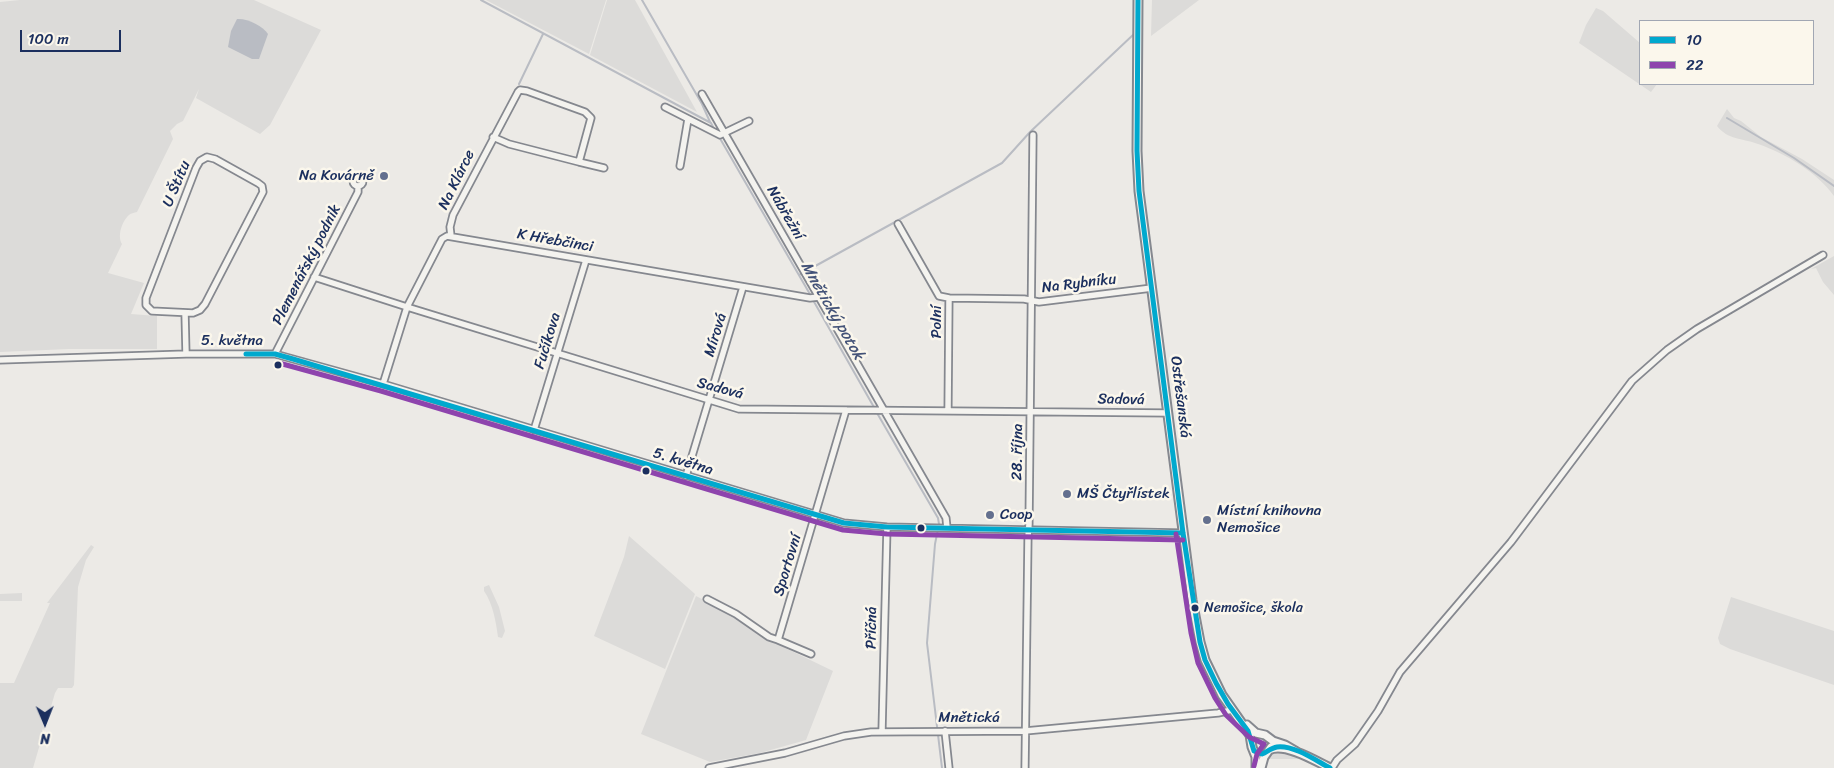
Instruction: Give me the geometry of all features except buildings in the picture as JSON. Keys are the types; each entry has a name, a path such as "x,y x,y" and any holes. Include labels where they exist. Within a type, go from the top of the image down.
{"street":[{"name":"Ostřešanská","path":"1138,0 1138,178 1192,600 1202,650 1216,683 1250,735 1256,757 1256,768"},
{"name":"Na Klárce","path":"451,236 450,227 453,215 516,94 520,90 526,90 585,112 590,116 591,123 579,162"},
{"name":"Nábřežní","path":"702,94 804,272 815,298 946,518 946,528"},
{"path":"665,107 720,136 749,121"},
{"path":"680,166 688,119"},
{"name":"28. října","path":"1025,768 1031,412 1033,135"},
{"path":"493,137 505,142 604,168"},
{"name":"U Štítu","path":"211,157 258,183 262,186 262,192 205,304 196,312 185,313 152,312 148,309 146,302 196,168 203,158 211,157"},
{"name":"Plemenářský podnik","path":"275,354 358,192 358,186 354,184 354,180 359,176 365,177"},
{"name":"Polní","path":"898,224 939,296 949,298 948,411"},
{"path":"383,384 407,308 442,239 445,236 451,236"},
{"name":"K Hřebčinci","path":"451,236 815,298"},
{"path":"1235,712 1254,731 1331,768 1355,744 1378,711 1400,672 1505,550 1632,381 1667,350 1697,329 1823,255"},
{"name":"Fučíkova","path":"534,430 586,260"},
{"name":"Sadová","path":"314,277 407,308 739,408 1168,413"},
{"name":"Mírová","path":"686,476 743,287"},
{"name":"Na Rybníku","path":"949,298 1024,299 1040,302 1152,288"},
{"path":"185,313 186,354"},
{"name":"5. května","path":"0,360 186,354 275,354 383,384 844,523 887,527 1182,533"},
{"name":"Sportovní","path":"778,640 846,410"},
{"name":"Příčná","path":"882,731 887,527"},
{"path":"707,599 736,614 769,637 811,654"},
{"name":"Mnětická","path":"708,768 785,753 844,736 882,731 1025,731 1235,712"},
{"path":"945,731 949,768"},
{"path":"1265,736 1254,737 1253,748 1262,754 1280,747 1296,752"},
{"path":"1261,768 1271,743 1265,736"}],"shaded area":[{"path":"20,0 254,0 321,30 270,125 260,134 196,98 199,89 183,121 170,131 173,139 137,212 129,215 122,225 120,237 122,244 108,273 144,283 131,314 157,316 157,349 69,349 0,352 0,2"},
{"path":"486,0 606,0 589,54"},
{"path":"607,0 635,0 697,112 590,55"},
{"path":"1152,0 1199,0 1151,36"},
{"path":"1596,8 1603,11 1639,42 1639,84 1579,43 1586,25"},
{"path":"237,19 254,23 268,34 259,59 252,59 228,47 231,31"},
{"path":"1641,85 1656,85 1651,92"},
{"path":"1727,109 1734,118 1741,121 1761,137 1802,159 1834,180 1834,196 1819,179 1790,158 1721,131 1717,126"},
{"path":"1834,256 1834,295 1823,282 1816,268 1811,269"},
{"path":"629,536 695,594 665,669 594,636 624,557"},
{"path":"91,545 94,547 86,560 78,587 74,685 72,688 58,688 55,693 33,768 0,768 0,683 14,683 50,603 47,603"},
{"path":"489,585 499,607 505,631 502,638 498,637 492,607 484,591 484,587"},
{"path":"22,593 22,601 0,601 0,594"},
{"path":"696,596 729,613 773,642 833,671 806,740 760,753 710,762 641,734"},
{"path":"1731,597 1834,631 1834,685 1720,644 1718,638"},
{"path":"1275,750 1287,751 1305,759 1265,759"}],"waterway":[{"name":"Mnětický potok","path":"481,0 711,123 714,129"},
{"path":"642,0 702,104 710,122"},
{"path":"519,84 543,34"},
{"path":"799,275 1002,163 1030,132 1134,34"},
{"path":"1727,118 1794,158 1834,186"},
{"name":"Mnětický potok","path":"718,135 811,296"},
{"name":"Mnětický potok","path":"813,300 875,409"},
{"name":"Mnětický potok","path":"877,413 938,518 939,524 935,544 927,643 942,768"}],"transit line":[{"name":"10","path":"1138,0 1137,151 1139,191 1183,533 1200,642 1205,660 1216,683 1228,704 1248,731 1254,751 1262,754 1277,747 1290,748 1330,768"},
{"name":"10","path":"246,354 275,354 293,359 844,523 887,527 1183,533"},
{"name":"22","path":"278,365 279,363 381,391 843,530 887,534 1183,540"},
{"name":"22","path":"1176,534 1191,633 1198,663 1215,698 1226,715 1249,737 1264,744 1257,754 1254,766"}],"place":[{"name":"Na Kovárně","path":"384,176"},
{"name":"MŠ Čtyřlístek","path":"1067,494"},
{"name":"Coop","path":"990,515"},
{"name":"Místní knihovna Nemošice","path":"1207,520"},
{"name":"Nemošice, škola","path":"1195,608"}]}
